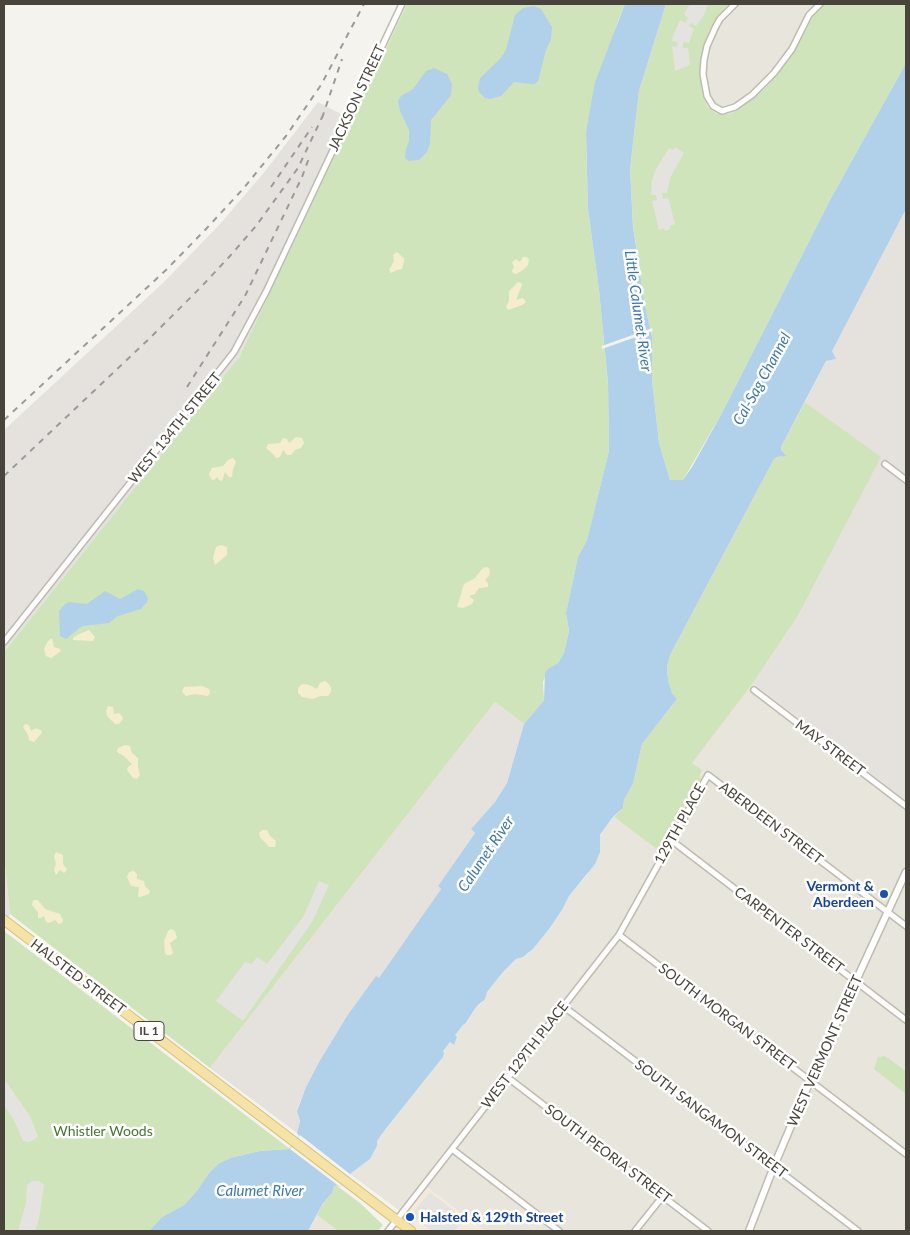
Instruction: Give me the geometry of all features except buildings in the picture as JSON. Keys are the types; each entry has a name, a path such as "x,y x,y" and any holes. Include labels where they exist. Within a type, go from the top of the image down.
{"main road":[{"name":"HALSTED STREET","path":"4,920 397,1220"},
{"name":"IL 1","path":"397,1220 411,1231"}],"street":[{"name":"JACKSON STREET","path":"312,192 402,4"},
{"path":"734,4 716,26 707,46 704,60 706,96 709,102 717,109 728,111 764,85 784,61 809,15 820,4"},
{"name":"WEST 134TH STREET","path":"4,642 229,360 266,292 312,192"},
{"path":"884,464 906,480"},
{"name":"MAY STREET","path":"754,690 906,806"},
{"name":"129TH PLACE","path":"653,872 708,775"},
{"name":"ABERDEEN STREET","path":"708,775 906,926"},
{"name":"CARPENTER STREET","path":"671,840 906,1020"},
{"name":"WEST 129TH PLACE","path":"388,1231 619,934 653,872"},
{"name":"WEST VERMONT STREET","path":"749,1231 810,1081 906,872"},
{"name":"SOUTH MORGAN STREET","path":"619,934 906,1154"},
{"name":"SOUTH SANGAMON STREET","path":"563,1006 858,1231"},
{"name":"SOUTH PEORIA STREET","path":"507,1077 708,1231"},
{"path":"452,1149 559,1231"},
{"path":"635,1231 663,1196"}],"shaded area":[{"path":"690,4 708,4 704,15 696,26 691,23 689,26 694,29 689,43 683,42 683,48 688,48 690,65 675,71 672,46 677,47 678,42 672,41 673,36 680,20 685,23 688,18 684,14"},
{"path":"729,4 824,4 817,10 785,65 764,89 740,108 729,114 716,113 708,107 702,94 701,60 708,33 717,17"},
{"path":"318,102 352,120 246,347 4,652 4,430 164,282 221,223 266,170"},
{"path":"675,147 684,153 670,178 667,193 662,193 663,199 668,198 675,224 665,231 664,228 659,230 652,201 657,200 656,195 651,195 652,180 656,169 669,148 673,150"},
{"path":"906,209 906,801 753,683 798,616 880,458 805,402 826,361 836,359 831,351"},
{"path":"753,683 906,801 906,1231 485,1231 425,1186 404,1214 350,1174 370,1159 377,1146 377,1141 384,1131 443,1057 444,1053 442,1051 450,1042 454,1045 457,1037 454,1035 467,1023 476,1007 480,1005 487,992 502,973 516,959 528,954 549,929 569,896 587,875 600,836 612,818 614,817 659,851 695,787 701,780 700,775 691,763"},
{"path":"495,702 524,724 507,783 495,802 471,829 475,833 438,886 441,889 379,979 376,977 347,1016 319,1062 299,1104 297,1111 300,1121 297,1133 210,1068"},
{"path":"4,856 10,914 4,923"},
{"path":"319,881 329,885 312,922 243,1021 216,1001 245,962 252,964 257,957 267,964 303,917"},
{"path":"4,1079 30,1116 38,1136 34,1140 23,1141 14,1120 4,1105"},
{"path":"32,1181 39,1181 44,1185 39,1219 35,1231 18,1231 26,1203 27,1185"},
{"path":"425,1186 485,1231 389,1231"},
{"path":"430,1192 464,1219 454,1231 432,1231 411,1215"},
{"path":"317,1215 338,1231 308,1231"}],"green space":[{"path":"407,4 625,4 618,21 586,132 588,209 599,290 608,384 609,451 587,540 578,557 566,613 569,631 564,653 558,663 549,668 543,682 544,700 524,724 495,702 210,1068 10,914 4,855 4,652 240,356"},
{"path":"666,4 729,4 717,17 708,33 701,60 702,94 708,107 716,113 729,114 740,108 764,89 785,65 817,10 824,4 906,4 906,63 829,202 722,413 683,480 670,480 659,443 652,380 652,337 645,306 633,226 630,169 639,91"},
{"path":"805,402 881,457 798,616 753,683 692,763 702,770 701,780 695,787 659,851 614,817 623,808 624,800 633,784 642,744 677,699 672,693 668,680 667,667 670,655 774,459 782,457 781,447"},
{"name":"Whistler Woods","path":"4,931 290,1149 260,1151 230,1158 218,1164 184,1205 162,1217 149,1231 4,1231"},
{"path":"885,1056 906,1071 906,1094 874,1069 878,1057"},
{"path":"334,1185 360,1203 383,1225 378,1231 338,1231 317,1215 323,1203 332,1193"}],"sand":[{"path":"397,252 404,258 402,269 391,273 389,270 394,261 393,255"},
{"path":"523,257 529,259 528,265 516,274 513,273 514,267 512,262 516,259 520,262"},
{"path":"518,282 522,285 516,300 523,298 526,302 508,310 506,307 509,301 509,291"},
{"path":"296,437 302,438 304,443 301,448 295,450 291,455 287,455 283,450 280,457 276,458 266,448 268,444 280,443 283,438 287,439 289,443"},
{"path":"233,458 236,462 232,477 229,477 225,472 222,481 217,477 214,480 211,479 209,474 212,468 223,466 228,460"},
{"path":"221,545 227,547 227,555 215,565 213,558 216,547"},
{"path":"486,567 489,568 490,573 485,580 488,583 488,587 479,588 475,594 469,596 474,600 472,604 463,608 457,607 464,584 475,578"},
{"path":"89,630 95,637 93,641 73,640 77,635"},
{"path":"52,638 54,647 61,651 51,658 46,656 44,649"},
{"path":"325,681 331,688 328,696 320,696 313,699 302,697 298,693 298,688 302,684 317,689 320,683"},
{"path":"202,686 209,689 210,693 208,696 195,694 186,696 182,692 184,687"},
{"path":"108,706 113,707 114,714 119,713 122,716 123,719 119,724 115,724 107,716"},
{"path":"25,724 29,725 31,731 36,728 42,731 34,742 29,740 23,727"},
{"path":"125,745 130,746 132,753 138,758 140,775 137,779 133,778 127,770 132,764 117,752 118,748"},
{"path":"262,830 267,830 276,841 275,847 269,847 260,837 259,833"},
{"path":"56,852 63,855 63,864 67,870 64,873 60,870 56,875 54,856"},
{"path":"134,871 137,874 137,879 144,881 145,886 150,891 149,894 140,897 138,896 139,887 131,886 127,877 129,872"},
{"path":"33,900 38,900 45,909 60,914 63,920 62,923 59,924 55,920 49,923 46,922 44,916 38,918 38,912 32,905"},
{"path":"171,929 175,931 177,938 170,943 173,953 167,955 165,953 164,941 168,931"}],"water":[{"path":"625,4 666,4 639,91 630,169 633,227 645,306 652,337 652,380 659,443 670,480 683,480 692,467 722,413 829,202 906,63 906,209 832,351 836,359 826,361 781,447 786,456 774,459 670,655 667,667 668,680 672,693 677,699 642,744 633,784 624,800 623,808 612,818 600,835 600,852 595,864 569,896 549,929 533,949 523,957 516,959 502,973 487,992 485,999 476,1007 466,1023 455,1035 457,1037 454,1045 450,1042 443,1051 443,1057 384,1131 377,1141 377,1146 370,1159 350,1174 340,1187 334,1186 332,1193 323,1203 308,1231 149,1231 162,1217 184,1205 218,1164 230,1158 260,1151 289,1149 299,1136 297,1133 300,1121 297,1111 306,1087 319,1062 347,1016 376,976 379,978 441,889 438,886 475,833 471,829 495,802 507,783 524,724 544,700 545,673 549,668 558,663 564,653 569,631 566,613 578,557 587,540 609,451 608,383 599,290 588,209 586,132 595,82"},
{"path":"534,6 541,9 552,27 551,39 546,50 538,81 535,84 514,82 501,96 490,99 485,98 478,88 480,78 500,59 506,50 515,15 523,8"},
{"path":"434,68 447,74 452,84 451,95 431,120 430,144 427,152 419,160 409,161 405,158 409,141 409,130 400,111 398,101 401,96 413,89 426,71"},
{"path":"138,589 144,591 148,598 141,609 118,616 109,623 82,626 66,639 60,636 59,611 65,604 69,602 87,604 105,591 120,599"}],"pier":[{"path":"652,328 653,331 602,349 602,346"},
{"path":"300,1135 350,1174 340,1187 290,1149"}],"railway":[{"path":"4,420 166,270 243,189 286,136 321,85 364,4"},
{"path":"322,118 342,59"},
{"path":"4,476 151,337 230,256 256,226 298,168 325,111"},
{"path":"271,187 312,127"},
{"path":"187,387 245,296 302,177 309,158"}],"place":[{"name":"Vermont & Aberdeen","path":"884,894"},
{"name":"Halsted & 129th Street","path":"410,1217"}],"water label":[{"name":"Little Calumet River","path":"638,311"},
{"name":"Cal-Sag Channel","path":"762,379"},
{"name":"Calumet River","path":"486,854"},
{"name":"Calumet River","path":"260,1191"}]}
